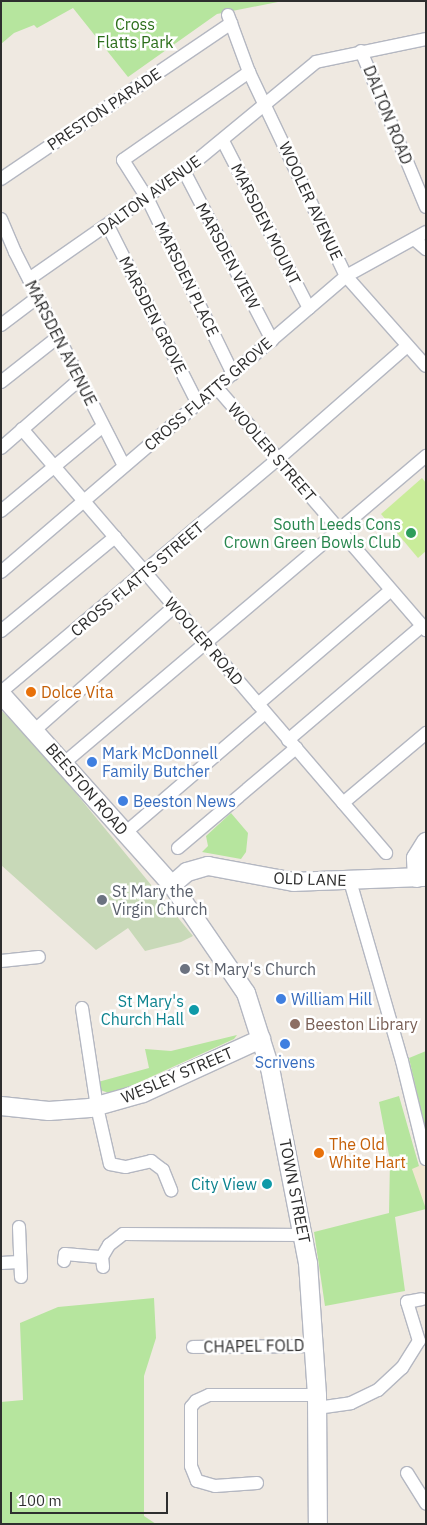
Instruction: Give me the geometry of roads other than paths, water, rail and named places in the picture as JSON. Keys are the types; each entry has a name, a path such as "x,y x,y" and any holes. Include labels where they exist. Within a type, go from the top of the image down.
{"street":[{"name":"WOOLER AVENUE","path":"230,19 249,72 346,276 426,366"},
{"name":"PRESTON PARADE","path":"1,179 230,19"},
{"name":"DALTON AVENUE","path":"29,280 184,172 316,62 361,50 426,39"},
{"name":"DALTON ROAD","path":"361,50 426,207"},
{"name":"MARSDEN PLACE","path":"233,374 147,198 123,160 249,72"},
{"name":"MARSDEN MOUNT","path":"223,141 309,308"},
{"name":"MARSDEN VIEW","path":"184,172 272,340"},
{"name":"MARSDEN AVENUE","path":"1,219 29,280 124,466"},
{"name":"MARSDEN GROVE","path":"108,226 198,404"},
{"name":"CROSS FLATTS GROVE","path":"1,572 85,502 124,466 346,276 426,232"},
{"path":"414,239 426,249"},
{"path":"1,325 38,297"},
{"path":"1,382 58,337"},
{"name":"CROSS FLATTS STREET","path":"1,693 278,459 407,346"},
{"path":"1,448 79,380"},
{"name":"WOOLER STREET","path":"217,388 424,628"},
{"path":"1,511 103,426"},
{"name":"WOOLER ROAD","path":"22,430 386,853"},
{"path":"64,763 426,456"},
{"path":"1,631 115,537"},
{"path":"125,833 391,590"},
{"path":"36,729 174,607"},
{"path":"178,848 292,744 424,628"},
{"name":"BEESTON ROAD","path":"1,693 36,729 172,885"},
{"path":"343,803 426,733"},
{"path":"421,878 416,858 426,842"},
{"name":"OLD LANE","path":"172,885 187,872 208,866 294,882 421,878"},
{"path":"350,881 402,1061 426,1159"},
{"name":"TOWN STREET","path":"172,885 246,993 261,1039 280,1115 303,1234 314,1346 317,1401 318,1524"},
{"path":"1,962 39,957"},
{"path":"82,1008 97,1107 110,1164 126,1167 151,1161 163,1170 171,1190"},
{"name":"WESLEY STREET","path":"1,1106 49,1111 97,1107 143,1093 261,1039"},
{"path":"19,1227 18,1262 21,1278"},
{"path":"64,1260 65,1254 103,1262 109,1245 123,1234 303,1234"},
{"path":"1,1262 18,1262"},
{"path":"257,1482 215,1486 197,1481 191,1466 192,1407 196,1401 209,1395 351,1403 378,1390 402,1368 419,1341 406,1297 422,1298"},
{"name":"CHAPEL FOLD","path":"193,1347 314,1346"},
{"path":"407,1473 426,1504"}],"place":[{"name":"South Leeds Cons Crown Green Bowls Club","path":"411,533"},
{"name":"Dolce Vita","path":"31,692"},
{"name":"Mark McDonnell Family Butcher","path":"92,762"},
{"name":"Beeston News","path":"123,801"},
{"name":"St Mary the Virgin Church","path":"102,900"},
{"name":"St Mary's Church","path":"185,969"},
{"name":"William Hill","path":"281,999"},
{"name":"St Mary's Church Hall","path":"194,1010"},
{"name":"Beeston Library","path":"295,1024"},
{"name":"Scrivens","path":"285,1044"},
{"name":"The Old White Hart","path":"319,1153"},
{"name":"City View","path":"267,1184"}],"park label":[{"name":"Cross Flatts Park","path":"135,33"}]}
